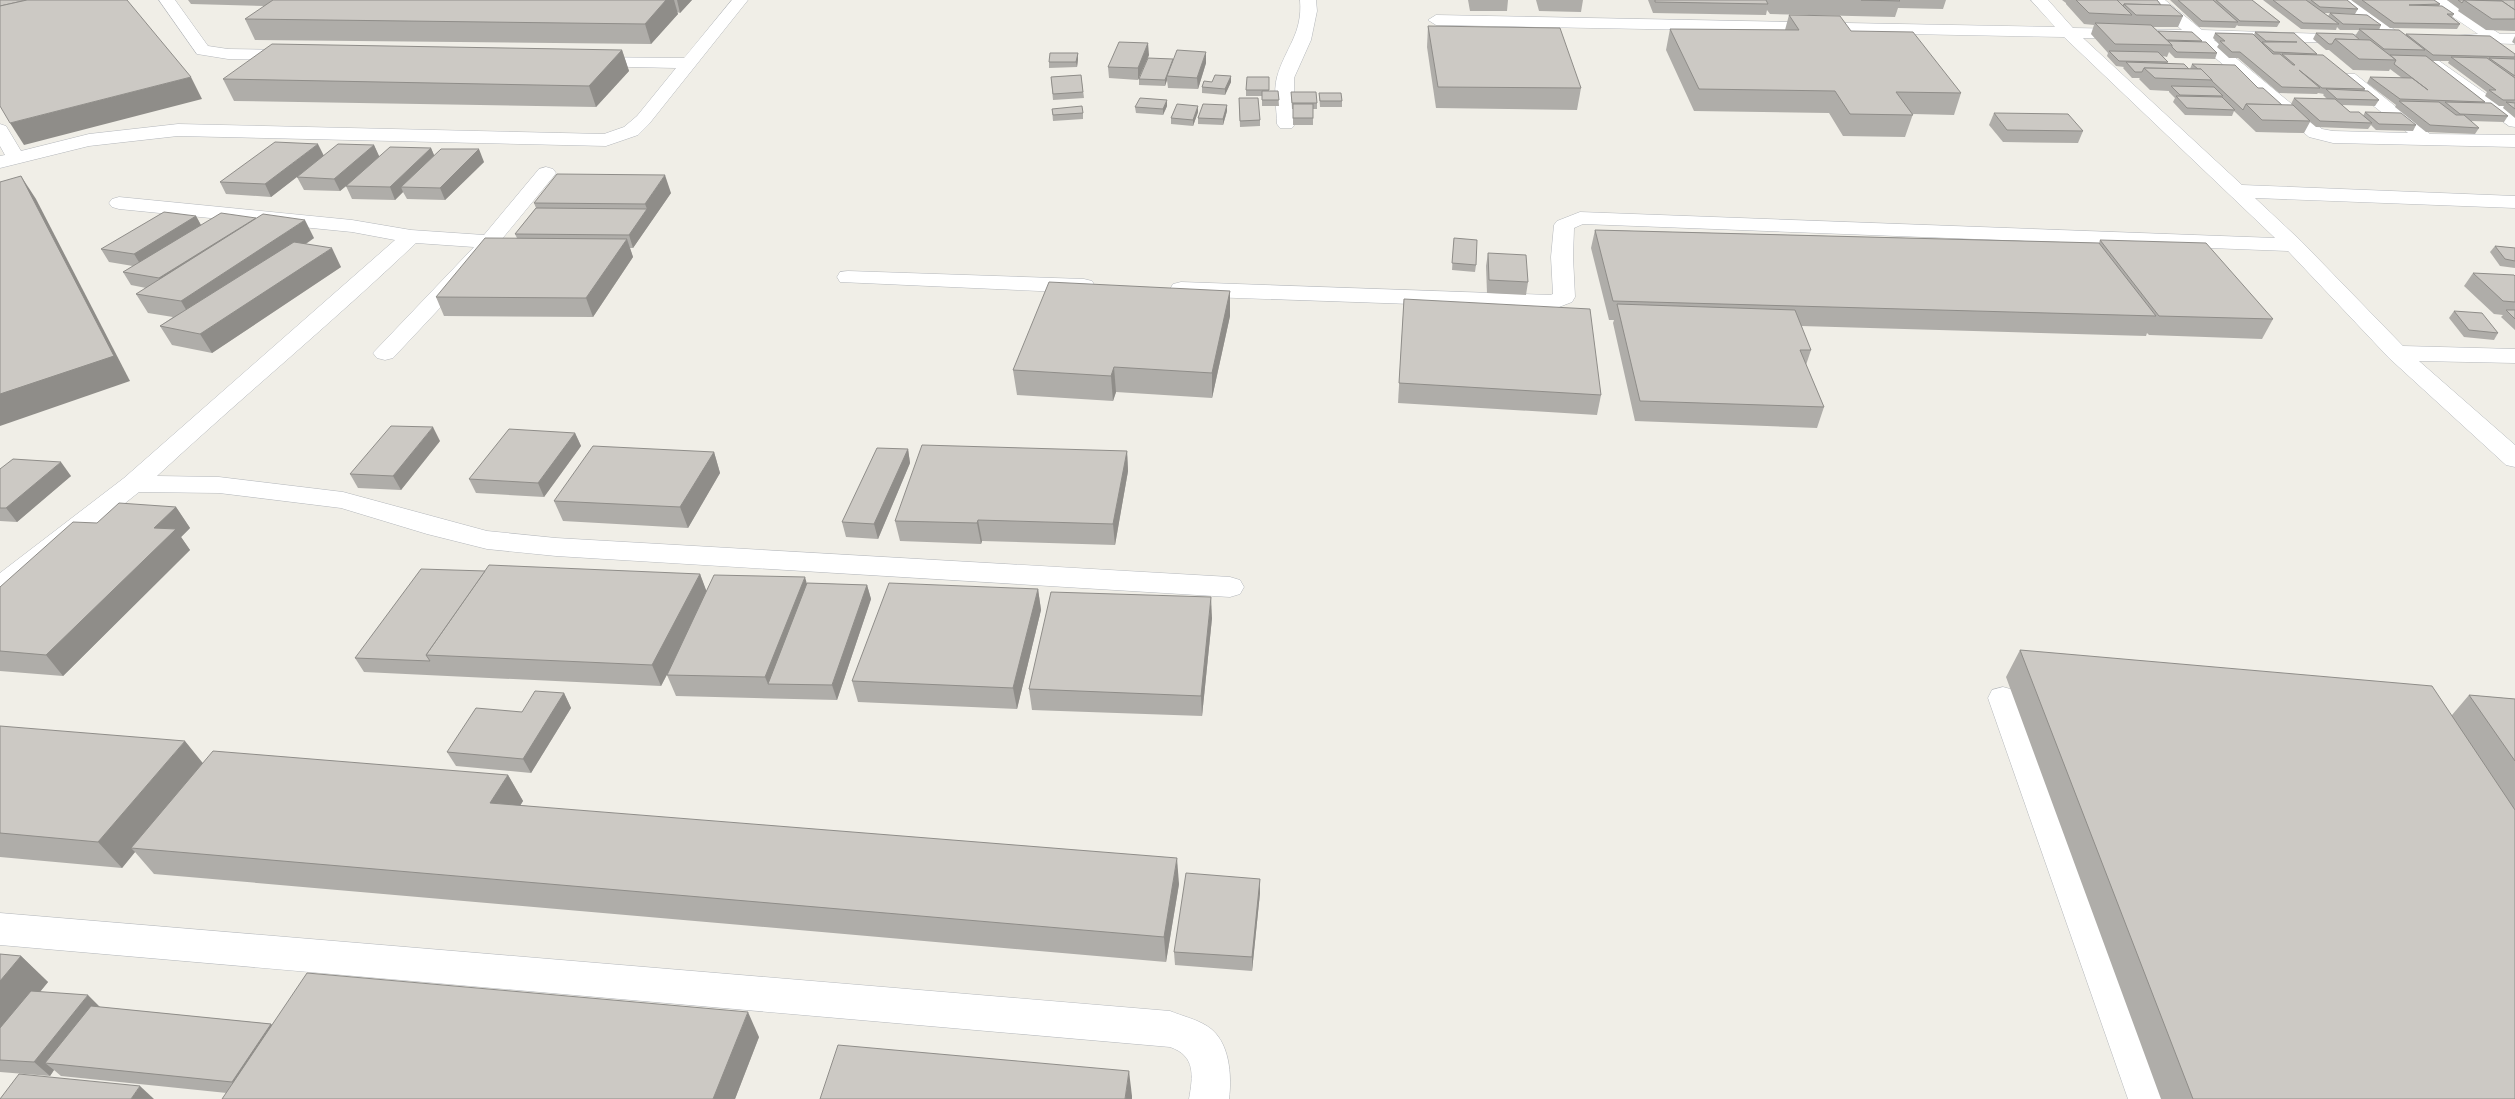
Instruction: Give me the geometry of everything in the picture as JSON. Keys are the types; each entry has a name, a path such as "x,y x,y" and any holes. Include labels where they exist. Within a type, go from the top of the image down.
{"street":[{"path":"167,0 203,50 228,54 306,55"},
{"path":"0,130 8,160 89,140 178,130 595,141 618,136 631,130 643,120 740,0"},
{"path":"1286,124 1285,78 1303,40 1309,11 1308,0"},
{"path":"2039,0 2068,32 2294,245 2397,353 2515,459"},
{"path":"2156,0 2316,133 2333,137 2515,141"},
{"path":"2342,0 2515,122"},
{"path":"2436,0 2515,51"},
{"path":"1436,20 2198,36 2515,39"},
{"path":"2275,21 2319,55"},
{"path":"571,60 689,63"},
{"path":"2335,67 2427,138"},
{"path":"385,353 476,258 546,173"},
{"path":"2236,191 2515,202"},
{"path":"119,203 352,226 411,236 489,242"},
{"path":"1156,288 1554,302 1564,297 1562,257 1564,225 1580,218 2294,245"},
{"path":"0,588 11,568 133,484 411,236"},
{"path":"848,277 1107,286"},
{"path":"2397,353 2515,356"},
{"path":"133,484 218,485 343,500 437,528 488,540 556,547 1230,587"},
{"path":"2003,698 2148,1099"},
{"path":"0,929 1170,1029 1197,1040 1205,1053 1212,1078 1209,1099"}],"building":[{"path":"0,0 27,0 0,6"},
{"path":"27,0 127,0 191,77 10,123 0,106 0,6"},
{"path":"273,0 666,0 645,24 245,19"},
{"path":"1655,0 1766,0 1768,4 1655,2"},
{"path":"1861,0 1899,0 1900,1"},
{"path":"2076,0 2117,0 2132,15 2089,13"},
{"path":"2117,0 2157,0 2161,5 2124,4 2123,6"},
{"path":"2178,0 2213,0 2238,22 2202,21"},
{"path":"2216,0 2252,0 2280,22 2240,21"},
{"path":"2273,0 2306,0 2339,24 2303,23"},
{"path":"2311,0 2347,0 2358,9 2320,7"},
{"path":"2362,0 2434,0 2440,4 2409,5 2442,6 2454,14 2447,14 2460,24 2394,23"},
{"path":"2464,0 2515,0 2515,10 2502,1"},
{"path":"2464,0 2502,1 2515,10 2515,19 2492,19"},
{"path":"2124,4 2170,5 2183,16 2136,15"},
{"path":"2330,13 2367,15 2381,25 2343,24"},
{"path":"1789,15 1840,16 1851,31 1913,32 1961,93 1896,92 1913,115 1850,114 1835,91 1699,89 1670,29 1799,30"},
{"path":"2095,23 2151,25 2172,45 2115,44"},
{"path":"1428,26 1560,28 1581,88 1438,87"},
{"path":"2359,29 2399,30 2425,50 2384,49"},
{"path":"2158,31 2192,32 2202,41 2167,40"},
{"path":"2255,32 2294,33 2317,54 2274,52 2262,42 2297,42 2266,41"},
{"path":"2215,33 2253,34 2273,54 2280,54 2293,65 2295,65 2282,54 2323,55 2365,89 2322,88 2299,70 2320,88 2282,87 2240,52 2232,52 2220,41 2225,41"},
{"path":"2316,33 2353,34 2360,40 2335,39 2332,44 2329,44"},
{"path":"2406,34 2490,36 2515,54 2515,57 2433,55"},
{"path":"2335,39 2370,40 2396,60 2359,59"},
{"path":"2168,41 2206,42 2217,53 2177,52"},
{"path":"1119,42 1148,43 1138,68 1108,67"},
{"path":"272,44 622,50 589,86 223,79"},
{"path":"1177,50 1206,52 1197,78 1167,76"},
{"path":"2109,51 2158,52 2168,62 2119,61"},
{"path":"1050,53 1078,53 1076,62 1049,62"},
{"path":"2390,55 2426,56 2485,102 2400,99 2370,77 2412,78 2428,90 2394,64 2396,60"},
{"path":"2451,57 2487,58 2515,78 2515,100 2503,100 2489,90 2496,90"},
{"path":"1148,58 1173,59 1165,80 1139,79"},
{"path":"2489,58 2515,59 2515,76"},
{"path":"2126,62 2184,64 2189,69 2144,68 2142,72 2135,72"},
{"path":"2192,64 2235,65 2258,88 2263,88 2282,105 2246,104 2243,110 2201,69"},
{"path":"2144,68 2201,69 2212,80 2155,78"},
{"path":"1081,75 1083,92 1053,94 1051,77"},
{"path":"1215,75 1231,76 1225,89 1202,87 1204,81 1212,82"},
{"path":"1247,77 1269,77 1269,90 1246,90"},
{"path":"2171,86 2214,87 2223,96 2180,95"},
{"path":"2326,89 2368,91 2379,100 2337,99"},
{"path":"1262,91 1278,91 1279,100 1262,100"},
{"path":"1291,92 1316,92 1317,103 1292,103"},
{"path":"1319,93 1341,93 1342,101 1320,101"},
{"path":"2176,96 2222,97 2235,110 2187,108"},
{"path":"1140,98 1167,100 1163,109 1135,107"},
{"path":"1239,98 1258,98 1260,120 1240,121"},
{"path":"2294,98 2335,99 2350,112 2359,112 2372,123 2320,121"},
{"path":"2399,101 2439,102 2456,115 2464,115 2479,128 2430,125"},
{"path":"2445,102 2491,103 2508,116 2460,114"},
{"path":"2506,102 2515,103 2515,109"},
{"path":"1177,104 1198,106 1193,120 1171,118"},
{"path":"1203,104 1227,105 1223,119 1198,118"},
{"path":"1293,104 1313,104 1313,118 1293,118"},
{"path":"2246,104 2293,105 2310,121 2262,120"},
{"path":"1082,106 1083,113 1053,115 1052,109"},
{"path":"2365,112 2401,113 2416,125 2379,124"},
{"path":"1994,113 2068,114 2083,131 2007,130"},
{"path":"275,142 318,144 265,184 220,182"},
{"path":"338,144 374,145 334,179 297,177"},
{"path":"390,147 431,148 390,187 346,186"},
{"path":"441,149 479,149 440,188 401,187"},
{"path":"557,174 665,175 645,204 534,203"},
{"path":"21,176 114,356 0,394 0,182"},
{"path":"536,208 647,209 629,235 515,234"},
{"path":"164,212 196,216 134,254 101,249"},
{"path":"221,213 256,218 159,278 123,272"},
{"path":"263,214 305,220 181,301 136,294"},
{"path":"1595,230 2099,243 2156,316 1613,301"},
{"path":"485,238 627,239 586,298 436,297"},
{"path":"1454,238 1477,240 1476,265 1452,263"},
{"path":"2100,240 2206,243 2273,319 2159,316"},
{"path":"294,242 332,248 200,334 160,326"},
{"path":"2495,246 2515,248 2515,261 2505,259"},
{"path":"1488,253 1526,255 1528,282 1489,280"},
{"path":"2473,273 2514,275 2515,302 2503,301"},
{"path":"1049,282 1230,291 1212,373 1114,367 1111,376 1013,370"},
{"path":"1404,299 1590,309 1601,395 1399,383"},
{"path":"1617,304 1795,310 1811,350 1800,350 1824,407 1640,401"},
{"path":"2506,310 2515,310 2515,319"},
{"path":"2454,311 2482,313 2498,333 2469,330"},
{"path":"391,426 433,427 393,476 350,474"},
{"path":"509,429 575,433 538,483 469,479"},
{"path":"922,445 1127,451 1113,524 978,520 977,523 895,521"},
{"path":"593,446 714,452 680,507 554,501"},
{"path":"877,448 908,449 874,524 842,522"},
{"path":"13,459 61,462 6,508 0,508 0,469"},
{"path":"119,503 176,507 154,528 176,529 46,655 0,651 0,587 73,522 97,523"},
{"path":"489,565 700,574 652,665 426,655"},
{"path":"421,569 485,571 426,655 430,661 355,658"},
{"path":"714,575 805,577 765,677 667,675"},
{"path":"807,583 867,585 832,685 768,684"},
{"path":"889,583 1038,589 1013,688 852,681"},
{"path":"1051,592 1211,597 1201,696 1029,689"},
{"path":"2020,650 2432,686 2515,810 2515,1099 2193,1099"},
{"path":"535,691 564,693 523,759 447,752 476,708 522,712"},
{"path":"2469,695 2515,699 2515,761"},
{"path":"0,726 185,741 98,842 0,833"},
{"path":"213,751 508,775 490,803 1177,858 1164,937 131,848"},
{"path":"1186,873 1260,879 1252,957 1174,952"},
{"path":"0,954 21,956 0,981"},
{"path":"307,973 748,1012 713,1099 222,1099"},
{"path":"31,991 88,995 34,1062 0,1060 0,1028"},
{"path":"91,1006 271,1024 232,1082 45,1063"},
{"path":"838,1045 1129,1071 1125,1099 820,1099"},
{"path":"19,1074 140,1086 131,1099 0,1099"}]}
